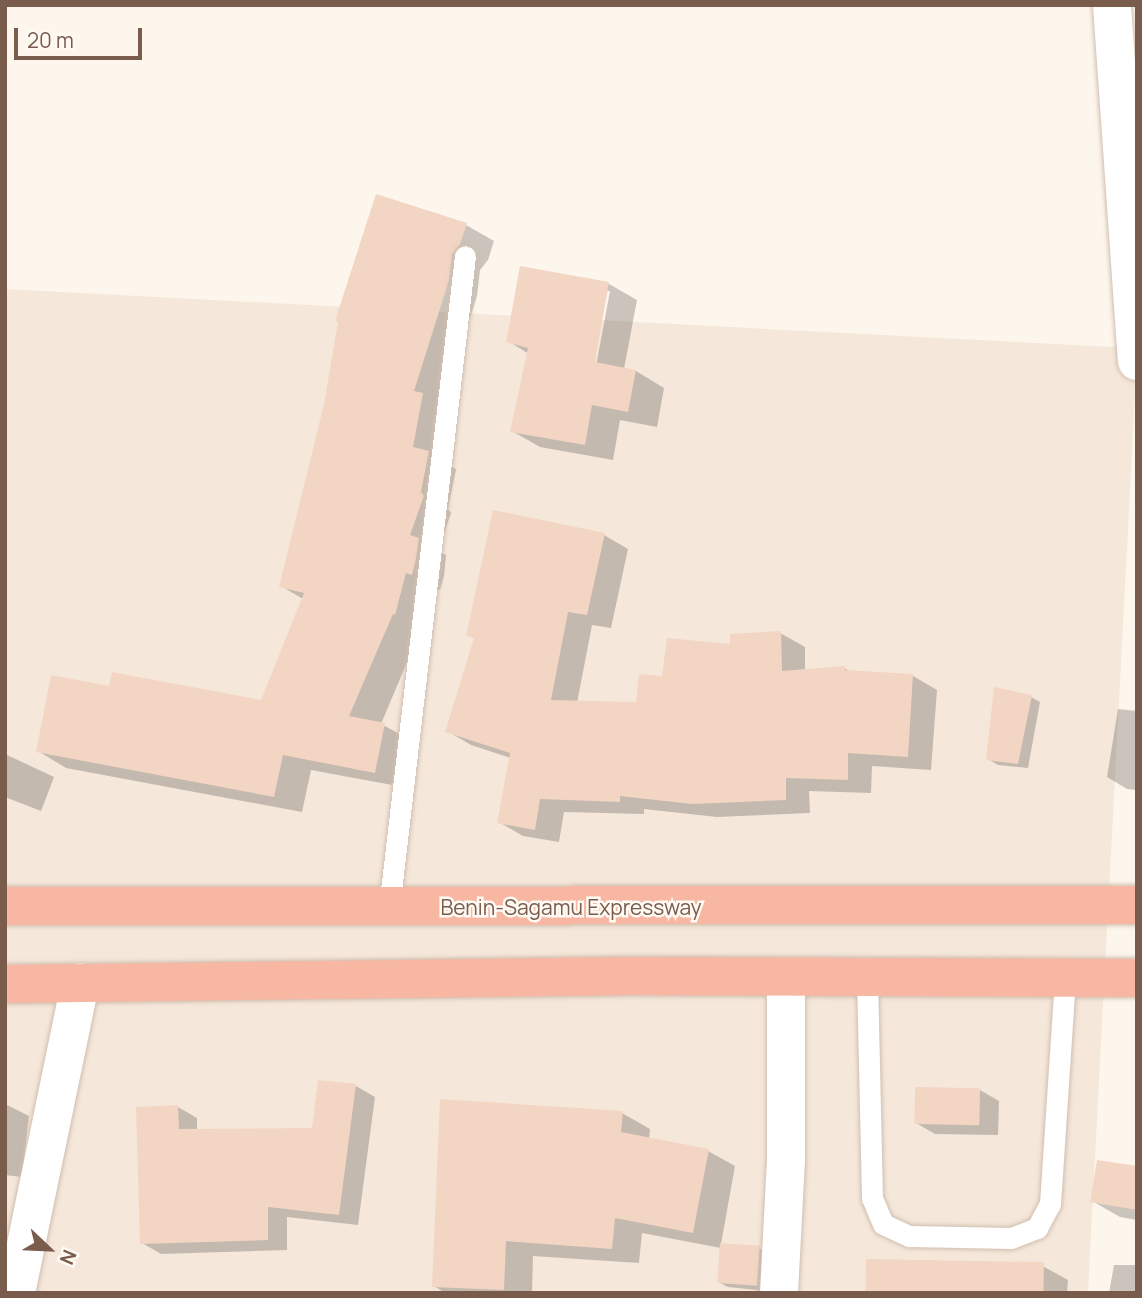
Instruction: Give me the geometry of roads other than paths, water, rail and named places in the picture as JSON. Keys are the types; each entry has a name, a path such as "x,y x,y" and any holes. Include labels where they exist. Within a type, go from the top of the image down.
{"highway":[{"name":"Benin-Sagamu Expressway","path":"5,906 389,908 1137,905"},
{"path":"5,984 786,977 1137,978"}],"street":[{"path":"1112,5 1137,361"},
{"path":"779,1293 786,1160 786,977"},
{"path":"16,1293 80,983"}],"lane":[{"path":"389,908 464,256"},
{"path":"867,977 872,1198 883,1224 909,1236 1011,1238 1037,1228 1050,1204 1065,978"}]}
